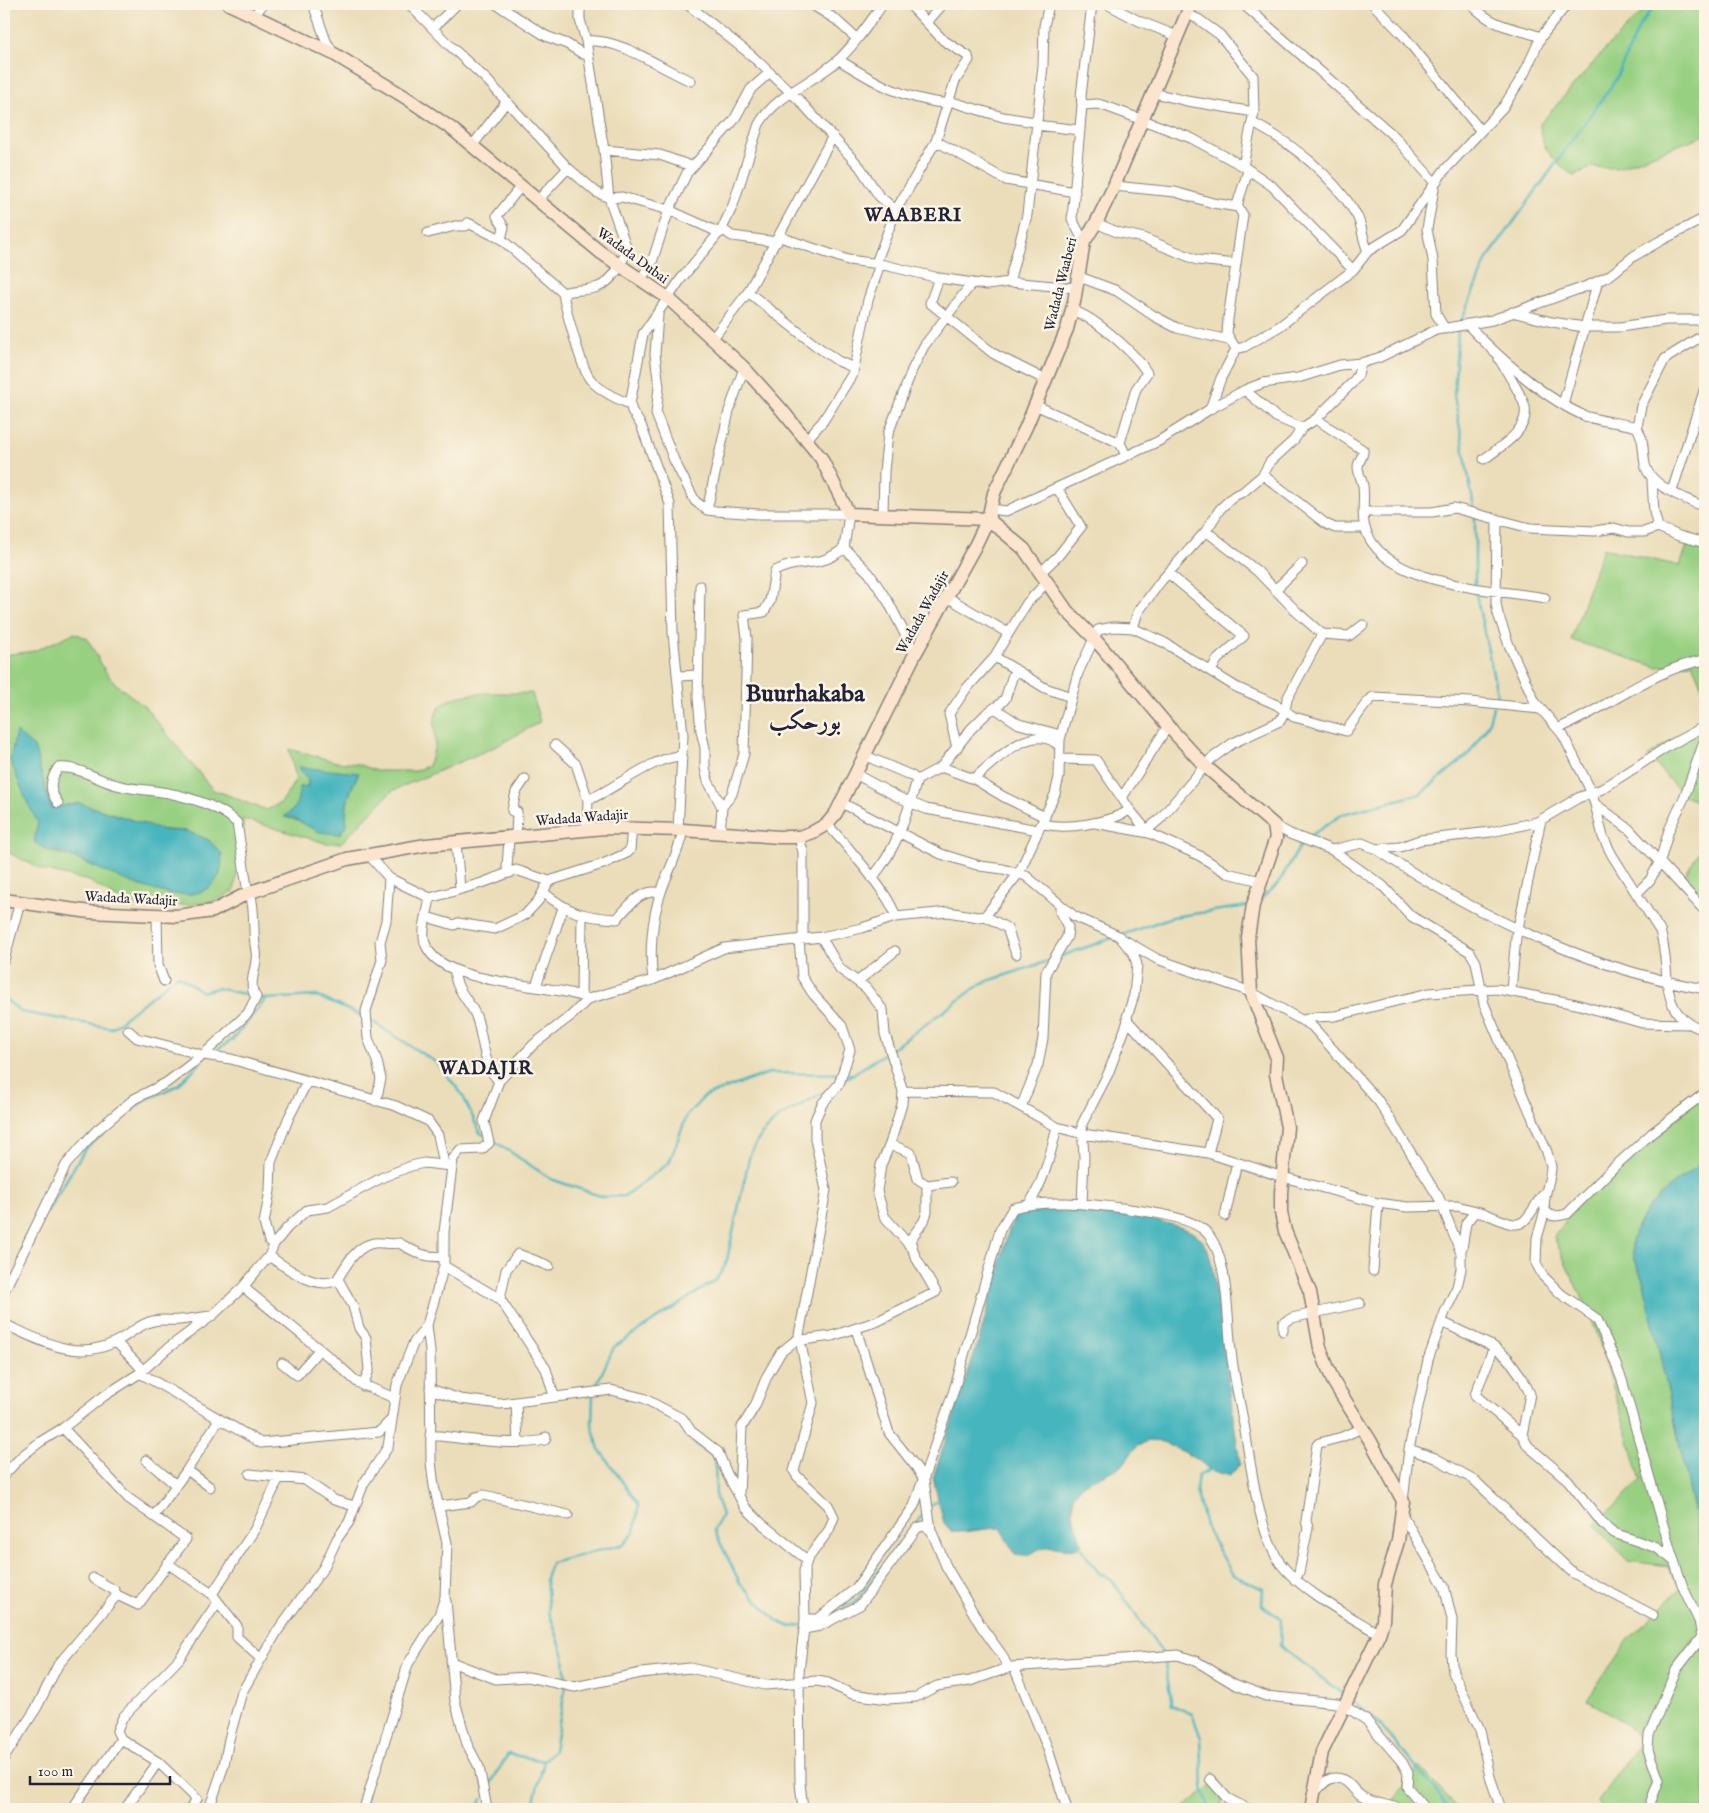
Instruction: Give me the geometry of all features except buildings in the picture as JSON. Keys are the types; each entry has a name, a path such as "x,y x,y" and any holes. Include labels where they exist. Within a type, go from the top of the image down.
{"street":[{"name":"Wadada Dubai","path":"229,4 334,54 405,97 472,146 619,266 668,298 744,368 806,440 821,458 849,514"},
{"path":"254,16 263,4"},
{"path":"313,4 326,41 334,54"},
{"path":"408,4 507,101 568,168 596,192 609,198 622,197 669,210 732,236 778,240 848,260 878,264 939,278 987,285 1010,282 1077,282 1117,291 1177,328 1228,340 1236,349"},
{"path":"433,28 457,4"},
{"path":"496,4 546,36 567,44 583,54 588,54"},
{"path":"563,293 598,287 607,282 619,266 626,252 626,246 609,198 604,150 586,41 580,20 580,4"},
{"path":"687,4 751,55 791,93 860,167 879,196 896,210"},
{"path":"811,4 835,18 857,39"},
{"path":"653,980 652,941 660,893 680,845 683,735 679,676 673,633 670,504 641,425 630,404 643,334 668,298 721,231 733,205 759,124 764,116 791,93 813,80 838,60 857,39 883,4"},
{"path":"806,440 823,421 854,368 868,300 896,210 936,141 955,81 969,60 968,56 943,40 909,4"},
{"path":"927,22 943,4"},
{"path":"1010,282 1027,215 1043,66 1044,26 1049,4"},
{"path":"1084,242 1072,218 1082,106 1081,96 1092,4"},
{"path":"1107,4 1139,21 1177,36"},
{"path":"1243,4 1395,137 1435,183"},
{"path":"1373,4 1403,34 1480,130"},
{"path":"1470,4 1478,12 1503,28 1541,37"},
{"path":"1236,349 1244,347 1280,326 1353,270 1368,251 1402,230 1435,183 1480,130 1504,106 1524,74 1541,37 1564,7 1552,4"},
{"path":"1189,9 1198,19 1220,35 1250,69 1255,84 1253,123 1238,206 1243,215 1228,319 1228,340"},
{"name":"Wadada Waaberi","path":"989,514 994,493 1046,380 1072,312 1084,242 1096,223 1114,186 1189,9"},
{"path":"586,41 600,40 636,52 660,68 691,81"},
{"path":"838,60 884,87 915,98 949,103 1036,124 1080,130"},
{"path":"641,279 652,262 669,210 691,166 722,135 734,120 751,89 769,73"},
{"path":"1154,93 1187,101 1254,112"},
{"path":"472,146 507,101"},
{"path":"1082,106 1098,104 1191,138 1245,169 1272,186 1353,270"},
{"path":"1253,123 1290,146 1321,171 1356,215 1363,230 1368,251"},
{"path":"713,338 748,292 833,136"},
{"path":"936,141 995,176 1030,186 1075,192"},
{"path":"604,150 660,155 691,166"},
{"path":"538,200 568,168"},
{"path":"1435,183 1427,229 1433,260 1436,314 1445,330"},
{"path":"501,239 504,227 497,216 521,186"},
{"path":"1114,186 1175,192 1213,204 1238,206"},
{"path":"658,315 656,354 659,387 656,414 674,460 695,501 707,510 758,514 989,514 1006,511 1159,441 1210,409 1245,390 1263,383 1298,378 1340,365 1361,363 1378,358 1436,330 1445,330 1492,320 1598,281 1660,241 1705,218"},
{"path":"428,233 455,226 466,226 468,223 501,239 563,293 564,306 590,379 615,398 630,404"},
{"path":"1096,223 1117,232 1143,238 1196,260 1236,264"},
{"path":"939,278 930,303 994,354 1046,380"},
{"path":"1563,404 1598,281"},
{"path":"883,515 883,478 888,434 912,370 924,346 948,317 969,287 970,282"},
{"path":"748,292 815,345 838,361 854,368"},
{"path":"1072,312 1082,314 1099,324 1147,373 1136,389 1120,443"},
{"path":"1512,312 1552,322 1584,327 1620,327 1666,320 1705,320"},
{"path":"1467,324 1513,369 1563,404 1601,421 1637,427"},
{"path":"1658,527 1654,512 1652,481 1645,465 1644,441 1637,427 1641,406 1666,359 1705,334"},
{"path":"1210,409 1218,386 1236,349"},
{"path":"1484,459 1511,439 1522,426 1525,407 1495,352"},
{"path":"1134,628 1138,612 1168,573 1206,531 1227,502 1263,474 1270,462 1294,440 1302,428 1316,419 1352,383 1358,375 1361,363"},
{"path":"707,510 729,411 744,368"},
{"path":"1672,491 1705,388"},
{"path":"1245,390 1276,417 1291,425 1302,428"},
{"path":"1035,405 1120,443 1126,455"},
{"path":"1316,419 1363,450 1358,467 1363,487 1365,528 1378,548 1407,570 1460,586 1545,598"},
{"path":"1263,474 1326,524 1335,528 1365,528"},
{"path":"1652,481 1705,507"},
{"path":"957,748 949,714 966,689 995,656 1043,578 1081,527 1057,488"},
{"path":"1364,512 1432,512 1454,508 1530,528 1577,531 1614,528 1628,532 1644,532 1658,527 1678,536 1705,543"},
{"path":"722,807 732,794 744,754 747,638 744,615 764,612 770,601 776,571 795,564 817,563 834,557 844,548 849,514"},
{"path":"989,514 1024,549 1067,611 1094,637 1168,726 1205,766 1274,825 1290,834 1332,850 1383,886 1411,916 1427,928 1470,952 1476,962 1484,1004 1547,1152 1551,1166 1545,1194 1545,1211 1537,1238 1536,1263 1544,1276 1561,1294 1597,1319 1622,1380 1675,1561 1703,1634 1705,1652"},
{"name":"Wadada Wadajir","path":"4,900 90,912 178,916 213,911 249,893 326,865 368,854 587,828 632,827 799,837 827,824 842,803 915,654 947,597 989,514"},
{"path":"1496,519 1498,614 1509,645 1540,709 1559,728 1588,785 1589,794 1595,804 1603,837 1622,872 1660,931 1664,945 1672,1006 1678,1016 1687,1024"},
{"path":"1206,531 1276,589 1298,613 1322,634 1349,636 1363,625"},
{"path":"844,548 869,573 889,603 915,654"},
{"path":"1276,589 1302,564"},
{"path":"1168,573 1244,636 1217,660 1211,671"},
{"path":"700,586 698,675 701,731 705,748 705,768 708,780 722,807 720,833"},
{"path":"947,597 1008,633"},
{"path":"430,898 424,933 426,944 438,962 455,971 498,982 536,986 584,997 653,980 724,948 821,937 862,928 895,917 948,912 978,918 985,916 1019,873 1055,794 1061,735 1071,697 1098,630 1134,628 1165,643 1236,687 1277,705 1294,717 1346,731 1373,697 1470,702 1540,709"},
{"path":"1149,831 1205,766 1233,742 1280,721 1285,712 1287,698 1322,634"},
{"path":"995,656 1045,688 1071,697"},
{"path":"1559,728 1666,672 1705,660"},
{"path":"872,878 888,858 900,832 917,780 941,767 971,729 1005,699 1015,669"},
{"path":"679,676 698,675"},
{"path":"996,708 1019,724 1061,735"},
{"path":"1122,796 1168,726"},
{"path":"1376,849 1400,847 1420,840 1491,832 1542,820 1562,806 1602,789 1670,745 1705,726"},
{"path":"974,779 1002,756 1029,738 1041,737 1054,741 1060,747"},
{"path":"1637,893 1650,880 1660,861 1669,830 1684,798 1705,739"},
{"path":"555,744 576,764 588,800 587,828"},
{"path":"588,800 664,759 682,756"},
{"path":"866,756 917,780"},
{"path":"1060,759 1096,760 1130,810 1149,831"},
{"path":"4,1291 66,1165 82,1146 134,1099 166,1083 203,1055 248,1013 256,997 252,988 256,951 253,944 254,904 249,893 237,823 229,814 212,806 156,791 118,786 70,767 58,768 51,778 50,788 58,803"},
{"path":"941,767 974,779 1004,797 1042,824"},
{"path":"856,775 911,803 946,813 1060,827 1090,823 1130,810"},
{"path":"510,873 508,868 517,812 512,811 516,792 524,779"},
{"path":"842,803 941,854 980,866 990,866 1019,873 1037,885 1074,916 1111,931 1157,959 1251,992 1304,1020 1312,1026 1380,1102 1431,1182 1444,1207 1461,1253"},
{"path":"1595,804 1620,819 1705,911"},
{"path":"1511,990 1518,928 1542,820"},
{"path":"1090,823 1149,831 1200,856 1227,873 1261,881"},
{"path":"827,824 882,889 895,910 895,917"},
{"path":"1274,825 1276,838 1253,905 1248,937 1251,992 1277,1058 1276,1074 1287,1127 1281,1213 1285,1231 1310,1292 1325,1362 1333,1381 1403,1501"},
{"path":"368,854 389,878 430,898 516,870 549,880 604,864 630,850 632,827"},
{"path":"799,837 803,852 802,977 813,994 842,1026 850,1050 839,1084 822,1104 815,1120 816,1139 826,1190 799,1341 813,1403 794,1471 828,1505 834,1517 829,1530 807,1560 804,1571 805,1620 800,1654 800,1783 803,1809"},
{"path":"456,843 460,888"},
{"path":"1332,850 1362,843 1376,849 1456,898 1518,928 1605,964 1705,989"},
{"path":"376,1101 381,1079 377,1061 368,1038 366,1011 382,960 380,942 386,921 389,878"},
{"path":"427,917 454,925 458,923 496,929 525,915 543,892 549,880"},
{"path":"543,892 563,908 582,914 617,919 633,900 652,892 660,893"},
{"path":"4,960 20,902"},
{"path":"1021,1107 1038,1065 1042,1044 1046,972 1068,938 1068,927 1060,912 1060,905"},
{"path":"536,986 563,908"},
{"path":"448,1165 456,1152 460,1150 482,1149 489,1143 484,1121 499,1081 529,1048 572,1015 584,997 582,914"},
{"path":"157,916 158,965 164,982"},
{"path":"985,916 1007,928 1016,954"},
{"path":"739,1496 742,1427 756,1406 774,1361 790,1343 856,1329 878,1321 936,1292 911,1247 884,1216 876,1191 880,1165 890,1144 902,1104 903,1091 885,1034 883,1010 858,981 840,969 821,937"},
{"path":"1082,1204 1084,1157 1082,1124 1108,1074 1128,1020 1127,1017 1134,995 1137,965 1134,954 1124,940"},
{"path":"858,981 895,951"},
{"path":"455,971 456,981 476,1018 491,1070 499,1081"},
{"path":"1304,1020 1315,1016 1335,1016 1429,993 1481,989 1511,990 1576,1004 1642,1024 1687,1024 1705,1030"},
{"path":"1128,1020 1184,1084 1202,1099 1217,1119 1208,1153"},
{"path":"128,1030 137,1038 203,1055 231,1059 306,1082 396,1106 428,1121 438,1135 448,1165 444,1266 427,1324 413,1344 394,1398 388,1447 364,1483 349,1522 338,1539 324,1568 278,1630 242,1692 229,1738 224,1765 209,1809"},
{"path":"274,1244 269,1241 264,1223 270,1191 271,1162 288,1117 306,1082"},
{"path":"903,1091 994,1092 1057,1126 1083,1134 1208,1153 1283,1177 1378,1203 1407,1207 1457,1206 1515,1224 1521,1223 1545,1194"},
{"path":"1545,1211 1557,1217 1566,1214 1652,1133 1705,1093"},
{"path":"1030,1204 1044,1172 1057,1126"},
{"path":"890,1144 911,1153 918,1179 928,1185 951,1182"},
{"path":"1225,1216 1237,1162"},
{"path":"4,1475 28,1452 104,1396 142,1372 168,1348 212,1315 243,1288 269,1256 274,1244 307,1210 328,1207 383,1177 411,1166 424,1163 448,1165"},
{"path":"911,1247 910,1240 912,1235 924,1221 927,1212 928,1185"},
{"path":"1373,1271 1378,1203"},
{"path":"805,1620 818,1619 856,1588 914,1506 971,1334 1000,1230 1013,1208 1030,1204 1082,1204 1128,1209 1193,1223 1204,1230 1212,1239 1217,1251 1222,1275 1231,1351 1259,1505 1270,1546 1281,1564 1295,1580 1379,1634"},
{"path":"1311,1809 1322,1752 1379,1634 1383,1621 1385,1584 1403,1516 1409,1449 1428,1360 1460,1278 1461,1253 1466,1223 1474,1214 1484,1213"},
{"path":"269,1256 317,1282 328,1284 337,1280 358,1251 372,1244 390,1245 399,1243 410,1251 430,1258 443,1256"},
{"path":"500,1299 506,1270 518,1254 549,1266"},
{"path":"444,1266 500,1299 546,1369 554,1396"},
{"path":"337,1280 353,1306 359,1328 366,1338 369,1370 363,1386"},
{"path":"243,1288 363,1386 394,1398"},
{"path":"1283,1331 1284,1323 1292,1318 1360,1303"},
{"path":"4,1324 72,1351 86,1351 116,1342 142,1325 153,1321 179,1320 212,1315"},
{"path":"1442,1322 1494,1347 1508,1358 1523,1379 1530,1394 1522,1435"},
{"path":"427,1324 430,1351 430,1435 434,1486 448,1542 445,1597 450,1630 451,1662 460,1721 467,1744 479,1767 487,1809"},
{"path":"856,1329 889,1433 924,1480 931,1530 946,1566 981,1626 1011,1667 1048,1749 1067,1809"},
{"path":"116,1342 142,1372 218,1421 261,1443 379,1432 393,1416"},
{"path":"1494,1347 1475,1395 1522,1435 1528,1446 1568,1480 1602,1523 1614,1532 1657,1548 1675,1561"},
{"path":"282,1363 296,1375 319,1350"},
{"path":"430,1389 460,1399 487,1404 618,1391 643,1398 683,1419 691,1431 718,1452 745,1507 761,1523 807,1560"},
{"path":"516,1402 518,1442"},
{"path":"154,1516 187,1470 218,1421"},
{"path":"63,1428 128,1498 186,1539 138,1605 116,1595 114,1590 93,1578"},
{"path":"1295,1580 1299,1572 1308,1528 1306,1521 1317,1445 1318,1443 1342,1437 1362,1428"},
{"path":"430,1435 518,1442 535,1442 545,1440 546,1437"},
{"path":"1409,1449 1435,1458 1473,1479 1573,1573 1615,1593 1653,1615"},
{"path":"146,1460 176,1485"},
{"path":"187,1470 210,1487"},
{"path":"250,1474 305,1480 334,1500 354,1506"},
{"path":"212,1594 255,1529 279,1478"},
{"path":"440,1506 471,1502 476,1497 484,1495 568,1516"},
{"path":"1403,1516 1444,1586 1452,1619 1450,1655 1453,1672 1480,1730 1490,1777 1502,1809"},
{"path":"804,1629 820,1626 860,1605 917,1528 924,1526 931,1530"},
{"path":"168,1563 212,1594 217,1603 237,1626 237,1637 261,1659"},
{"path":"4,1758 37,1707 58,1665 116,1595"},
{"path":"364,1809 408,1664 439,1615 445,1597"},
{"path":"190,1809 197,1799 158,1762 121,1739 117,1732 123,1717 179,1660 217,1603"},
{"path":"1648,1809 1660,1780 1648,1750 1649,1735 1676,1670 1703,1634"},
{"path":"451,1662 496,1679 528,1677 575,1687 641,1673 690,1668 765,1685 800,1682 828,1683 852,1694 870,1698 905,1698 916,1696 937,1686 970,1681 1011,1667 1178,1655 1196,1660 1234,1684 1266,1696 1337,1703 1345,1706 1366,1720 1402,1762 1408,1773 1406,1787 1426,1809"},
{"path":"72,1809 121,1739"},
{"path":"126,1809 158,1762"},
{"path":"1313,1793 1325,1781 1335,1777 1344,1780 1360,1795 1370,1801 1400,1809"},
{"path":"1210,1779 1227,1798 1248,1809"}],"green space":[{"path":"1650,4 1705,4 1705,135 1617,168 1592,167 1573,176 1549,154 1543,141 1540,124 1607,47"},
{"path":"1689,540 1705,542 1705,694 1692,663 1657,667 1571,640 1603,548 1680,566"},
{"path":"74,633 87,638 105,671 116,684 144,706 213,790 267,810 282,802 296,779 289,749 337,762 358,764 377,771 415,771 428,766 435,744 435,717 440,707 449,700 476,694 532,693 540,722 497,746 392,791 341,843 325,843 243,819 243,841 234,891 212,902 147,909 125,903 89,881 42,870 6,851 4,847 4,655 34,651","holes":["34,747 51,808 79,803 163,830 186,831 209,840 170,894 138,884 61,854 45,850 36,829 38,823","299,767 358,774 347,804 347,824 304,823 285,817 296,807 301,788 308,786 308,780"]},
{"path":"1705,718 1705,805 1684,796 1648,756"},
{"path":"1705,840 1705,902 1680,884"},
{"path":"1705,1091 1705,1160 1672,1185 1651,1206 1642,1217 1636,1230 1632,1247 1645,1287 1705,1560 1705,1809 1603,1809 1598,1801 1640,1741 1624,1722 1587,1700 1629,1639 1681,1588 1668,1566 1628,1561 1595,1525 1641,1481 1596,1330 1554,1237 1577,1205"},
{"path":"1419,1767 1458,1809 1386,1809"},
{"path":"1218,1780 1224,1809 1182,1809"}],"water":[{"path":"16,732 34,747 51,808 79,803 163,830 186,831 209,840 222,854 220,873 209,887 193,894 173,894 128,881 34,842 38,823 27,802 10,760"},
{"path":"298,767 359,773 348,798 346,810 347,824 340,834 319,832 293,818 284,817 296,807 300,787 308,786 308,780"},
{"path":"1705,1160 1705,1560 1645,1287 1632,1243 1642,1217 1651,1206 1672,1185"},
{"path":"1025,1210 1117,1215 1144,1219 1187,1230 1200,1238 1209,1254 1213,1273 1240,1464 1230,1476 1210,1470 1197,1459 1163,1442 1149,1441 1138,1445 1122,1466 1082,1485 1073,1496 1073,1515 1082,1545 1069,1549 1046,1547 1026,1555 1021,1555 1015,1554 1000,1528 952,1532 944,1523 933,1478 980,1337 1007,1236 1014,1218"}],"waterway":[{"path":"1460,324 1487,259 1615,81 1640,25 1656,4"},
{"path":"1458,329 1454,395 1475,513 1475,589 1497,693 1495,702"},
{"path":"1307,838 1343,814 1420,794 1468,755 1488,725 1493,707"},
{"path":"1261,899 1278,884 1303,841"},
{"path":"1122,935 1172,917 1248,906"},
{"path":"1059,957 1115,937"},
{"path":"892,1049 982,983 1051,960"},
{"path":"4,998 21,1012 112,1028 178,975 202,992 217,988 252,996"},
{"path":"257,997 266,999 316,996 365,1017"},
{"path":"210,1054 232,1040 266,999"},
{"path":"370,1020 437,1063 462,1094 480,1133 484,1135"},
{"path":"844,1080 887,1052"},
{"path":"47,1212 85,1149 143,1101 178,1085 202,1061"},
{"path":"491,1139 551,1179 603,1197 624,1196 669,1163 687,1115 705,1096 769,1073 851,1074"},
{"path":"594,1390 614,1347 716,1280 726,1264 750,1154 761,1135 778,1118 831,1088"},
{"path":"4,1301 8,1291"},
{"path":"532,1809 544,1761 554,1750 566,1685 564,1656 549,1612 546,1578 551,1563 624,1544 634,1532 639,1505 599,1449 592,1425 593,1396"},
{"path":"693,1442 715,1458 716,1498 722,1515 714,1530 740,1583 777,1621 791,1627 802,1625"},
{"path":"1210,1470 1198,1475 1196,1490 1205,1526 1233,1575 1263,1589 1262,1605 1281,1619 1280,1646 1344,1695"},
{"path":"929,1506 938,1501"},
{"path":"914,1526 926,1510"},
{"path":"843,1609 856,1601 901,1542"},
{"path":"1080,1547 1099,1573 1112,1580 1162,1653"},
{"path":"1164,1659 1172,1705 1192,1714 1201,1738 1203,1787 1209,1809"},
{"path":"1351,1700 1379,1723 1450,1809"},
{"path":"487,1790 508,1754 544,1761"},
{"path":"477,1809 482,1799"}],"district":[{"name":"WAABERI","path":"913,214"},
{"name":"Buurhakaba بورحكب","path":"805,707"},
{"name":"WADAJIR","path":"486,1067"}]}
